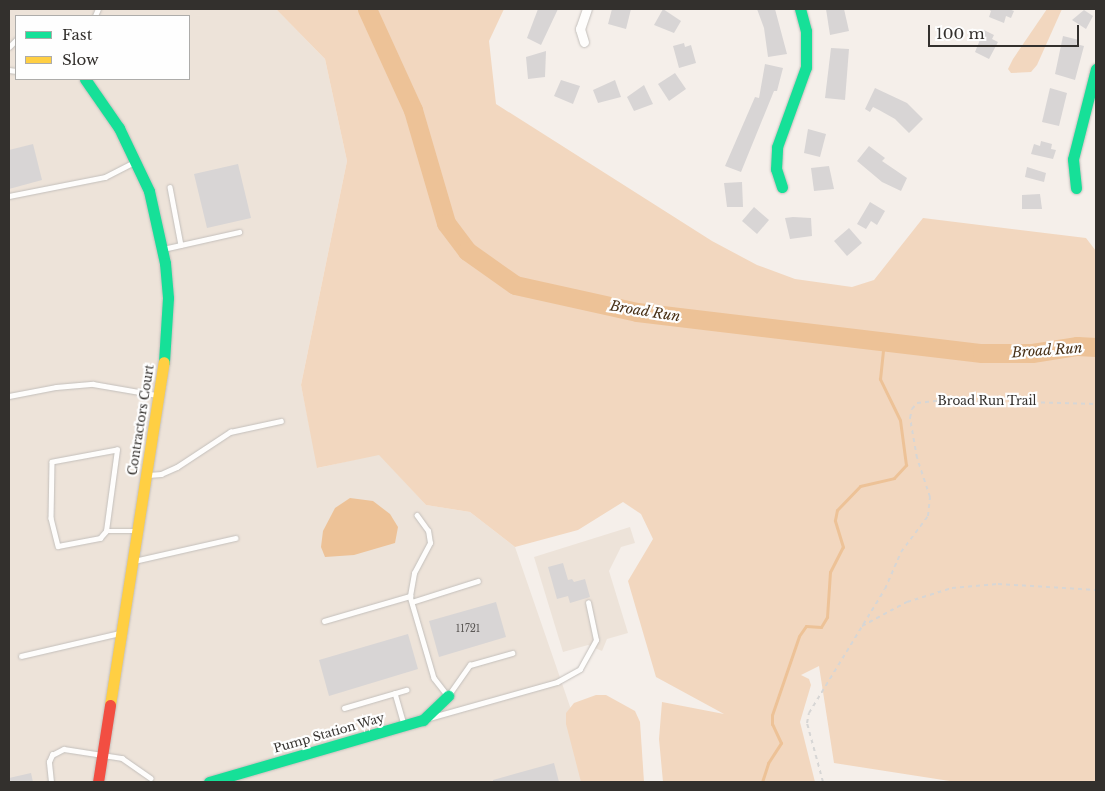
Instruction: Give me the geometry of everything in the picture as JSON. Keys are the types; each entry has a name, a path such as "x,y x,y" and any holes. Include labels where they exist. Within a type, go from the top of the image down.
{"street":[{"path":"584,42 580,29 587,9"},
{"path":"782,187 776,169 777,147 806,67 806,31 800,9"},
{"path":"1076,188 1073,159 1096,69"},
{"name":"Contractors Court","path":"86,80 114,121 136,161 149,191 163,249 168,308 159,396 98,782"},
{"name":"Pump Station Way","path":"209,782 423,720 448,696"}],"lane":[{"path":"9,196 105,177 136,161"},
{"path":"170,187 181,245"},
{"path":"163,249 240,232"},
{"path":"9,396 56,386 93,384 159,396"},
{"path":"146,475 162,474 177,468 230,432 280,421"},
{"path":"106,531 117,450 52,462 51,518 58,546 100,538 106,531 137,531"},
{"path":"417,516 428,531 430,543 414,573 410,596 434,678 448,696 470,666 512,653"},
{"path":"132,562 235,538"},
{"path":"412,602 478,581"},
{"path":"324,621 410,596"},
{"path":"423,720 557,682 580,669 590,655 596,640 588,603"},
{"path":"21,656 121,632"},
{"path":"344,708 406,690"},
{"path":"395,694 404,726"},
{"path":"51,782 49,762 56,752 72,749 102,753 130,762 151,778"}],"path":[{"name":"Broad Run Trail","path":"823,782 807,722 809,713 859,627 885,589 901,552 928,516 930,497 917,458 910,418 917,403 945,400 1096,404"},
{"path":"859,627 907,602 952,588 998,584 1096,590"}],"shaded area":[{"path":"9,9 276,9 325,59 347,161 301,385 318,468 379,454 426,505 470,512 515,547 596,782 9,782"},
{"path":"276,9 504,9 489,41 496,104 712,241 757,265 795,279 852,287 874,280 923,218 1086,238 1096,251 1096,782 956,782 834,763 819,666 801,675 809,679 811,685 800,722 815,782 663,782 659,739 662,702 724,714 656,677 628,581 653,539 641,514 623,502 578,530 515,547 470,512 426,505 379,455 317,468 301,385 347,161 325,59"},
{"path":"1047,9 1062,9 1037,65 1031,72 1011,73 1008,69 1013,59"},
{"path":"350,498 373,501 390,514 398,527 395,543 354,555 325,557 321,547 323,531 335,508"},
{"path":"630,527 635,543 621,547 609,571 628,633 607,639 602,651 588,645 563,652 534,557"},
{"path":"596,695 606,695 635,711 640,722 644,782 581,782 566,724 566,713 574,703"}],"building":[{"path":"538,9 558,9 541,45 527,38"},
{"path":"612,9 631,9 626,29 608,24"},
{"path":"663,9 681,21 674,33 654,25"},
{"path":"757,9 775,9 787,54 768,57 764,28"},
{"path":"826,9 844,9 849,31 830,35"},
{"path":"988,9 1009,9 1014,11 1011,18 1006,16 1004,23 989,17 991,11"},
{"path":"1084,10 1093,16 1086,29 1072,20"},
{"path":"984,30 994,35 992,39 998,42 989,59 975,52"},
{"path":"1063,36 1079,40 1076,44 1084,46 1075,80 1055,74"},
{"path":"684,43 685,47 691,45 696,63 679,68 673,46"},
{"path":"831,48 849,49 845,100 825,98"},
{"path":"546,51 545,77 528,79 526,57"},
{"path":"765,64 783,68 777,91 774,91 741,172 725,166 755,97 759,98"},
{"path":"675,73 686,89 669,101 658,84"},
{"path":"561,80 580,86 573,104 554,96"},
{"path":"615,80 621,97 598,103 593,90"},
{"path":"644,85 653,104 634,111 627,97"},
{"path":"875,88 907,103 923,119 909,133 895,119 879,110 873,107 870,112 865,109"},
{"path":"1050,88 1067,93 1059,126 1042,122"},
{"path":"808,129 826,134 820,157 804,153"},
{"path":"1041,141 1052,144 1051,149 1056,150 1053,159 1031,154 1034,144 1040,146"},
{"path":"33,144 42,180 9,189 9,150"},
{"path":"869,146 885,158 882,161 907,178 901,191 882,182 857,161"},
{"path":"238,164 251,218 207,228 194,174"},
{"path":"829,166 834,189 814,191 811,168"},
{"path":"1027,167 1046,173 1044,182 1025,177"},
{"path":"742,182 743,207 727,207 724,183"},
{"path":"1040,194 1042,209 1022,209 1022,195"},
{"path":"870,202 885,211 877,225 871,221 866,229 857,224"},
{"path":"754,207 769,220 757,234 742,221"},
{"path":"785,218 811,218 812,236 790,239"},
{"path":"849,228 862,243 847,256 834,241"},
{"path":"563,563 568,580 572,579 574,582 585,579 590,597 570,603 568,596 557,599 548,567"},
{"path":"496,602 506,637 439,657 429,621"},
{"path":"408,634 418,669 329,696 319,660"},
{"path":"554,763 559,782 493,782 493,780"},
{"path":"31,773 33,782 9,782 9,778"}],"waterway":[{"name":"Broad Run","path":"367,9 413,110 446,223 467,251 515,285 637,312 982,353 1032,353 1077,346 1096,347"},
{"path":"762,782 768,763 781,743 772,724 772,715 799,636 806,626 821,627 827,617 830,572 843,547 835,520 837,510 860,486 894,478 906,465 900,420 880,379 884,340"}],"traffic: fast":[{"path":"782,187 776,169 777,147 806,67 806,31 800,9"},
{"path":"1076,188 1073,159 1096,69"},
{"path":"86,80 119,128 149,191 165,263 168,298 164,362"},
{"path":"209,782 423,720 448,696"}],"traffic: slow":[{"path":"110,705 164,362"}],"traffic: jam":[{"path":"98,782 110,705"}]}
